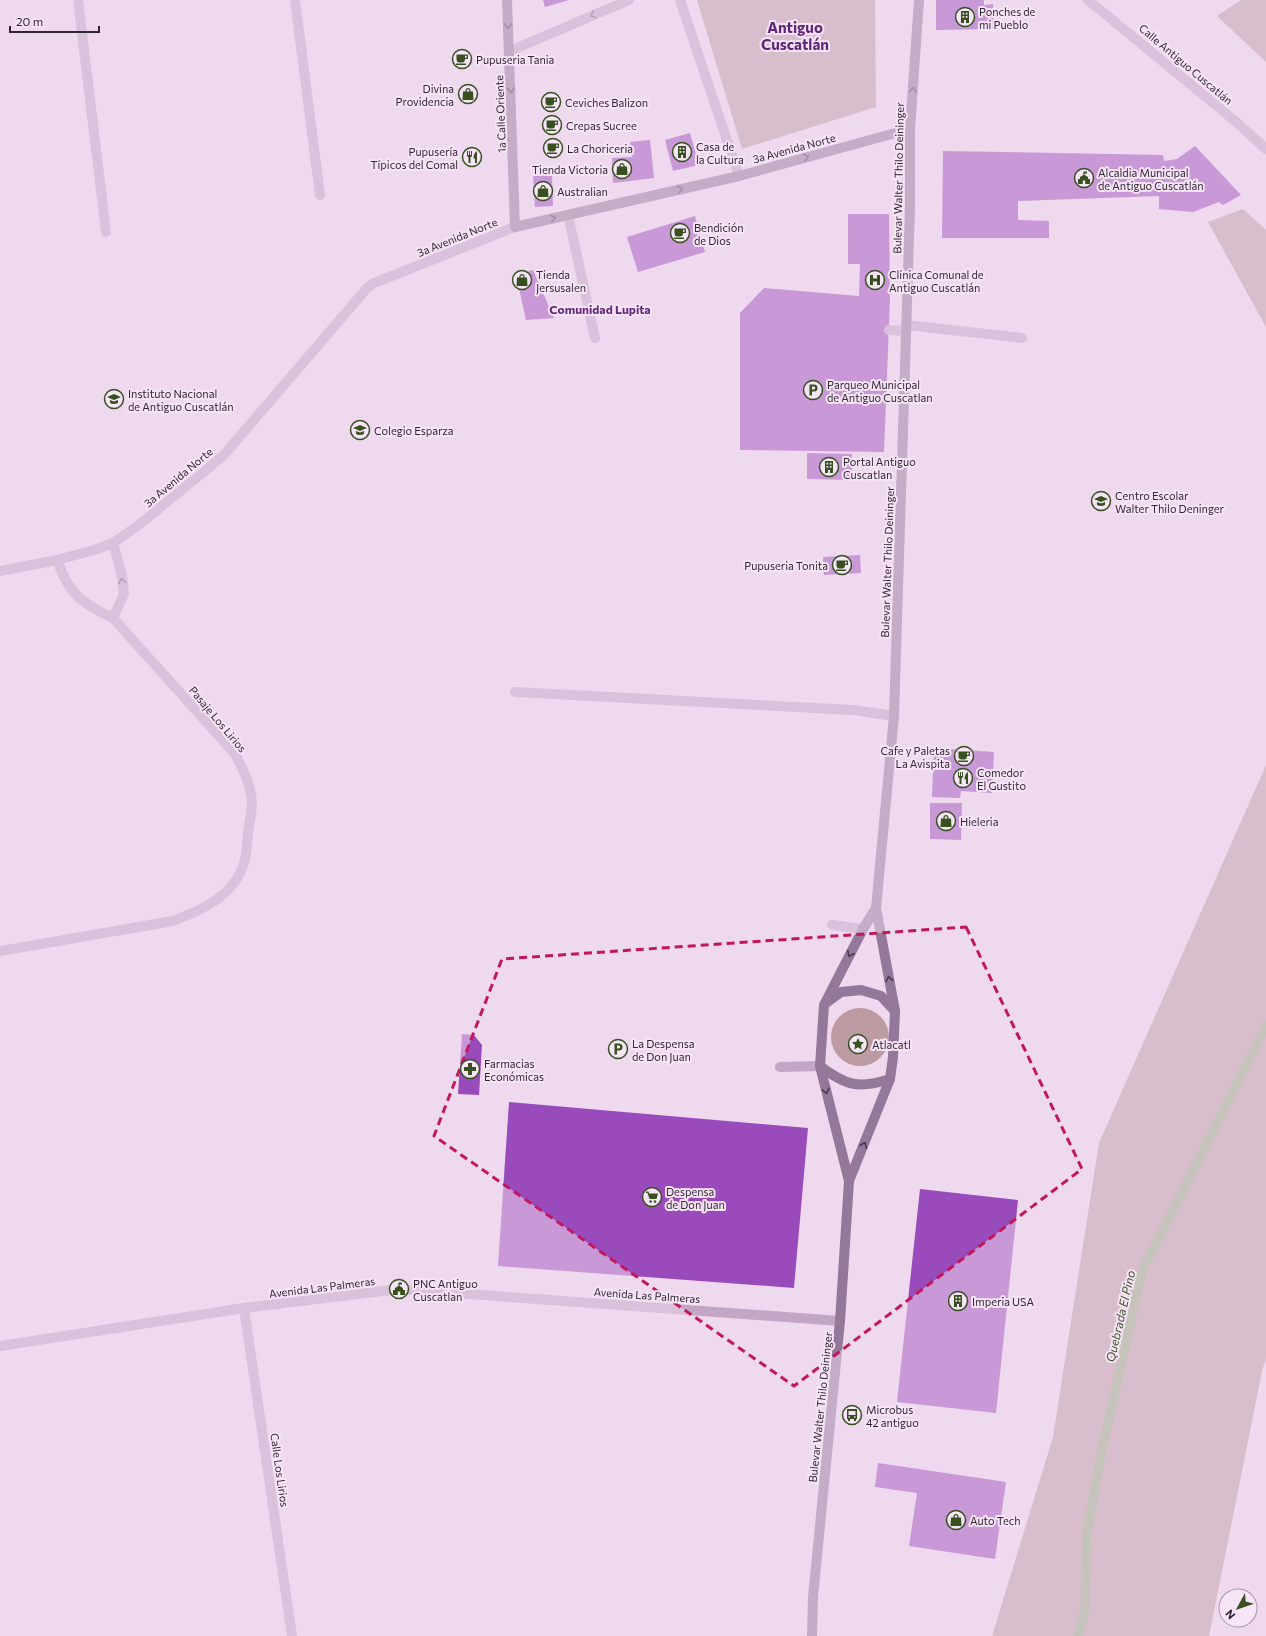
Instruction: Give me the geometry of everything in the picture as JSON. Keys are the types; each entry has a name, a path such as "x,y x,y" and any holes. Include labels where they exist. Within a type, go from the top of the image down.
{"main road":[{"name":"1a Calle Oriente","path":"507,0 510,51 515,227"},
{"name":"Bulevar Walter Thilo Deininger","path":"849,1181 890,1078 895,1011 876,908 894,716 910,207 910,129 919,0"},
{"name":"3a Avenida Norte","path":"515,227 739,176 910,129"},
{"name":"Bulevar Walter Thilo Deininger","path":"812,1636 813,1597 840,1321 849,1181 820,1066 824,1005 863,929 876,908"},
{"path":"824,1005 841,992 861,990 880,996 895,1011"},
{"path":"820,1066 835,1077 853,1084 872,1084 890,1078"}],"street":[{"path":"78,0 106,232"},
{"path":"295,0 320,195"},
{"path":"510,51 629,0"},
{"path":"680,0 739,176"},
{"name":"Calle Antiguo Cuscatlán","path":"1088,0 1235,120 1266,149"},
{"path":"568,215 595,338"},
{"name":"3a Avenida Norte","path":"0,571 57,560 113,543 140,524 223,456 368,287 374,283 515,227"},
{"path":"889,330 906,328 1022,338"},
{"path":"113,543 122,576 124,594 113,618"},
{"name":"Pasaje Los Lirios","path":"0,951 173,921 202,910 223,895 232,886 244,862 252,804 245,774 235,754 113,618 89,607 75,595 63,579 57,560"},
{"path":"515,692 853,710 894,716"},
{"path":"832,925 863,929"},
{"path":"780,1067 820,1066"},
{"name":"Avenida Las Palmeras","path":"0,1346 244,1308 399,1290 840,1321"},
{"name":"Calle Los Lirios","path":"244,1308 292,1636"}],"highlighted area":[{"path":"966,927 1082,1169 794,1386 434,1136 502,959"}],"shaded area":[{"path":"697,0 875,0 876,107 742,149"},
{"path":"1241,0 1266,0 1266,62 1217,16"},
{"path":"1243,209 1266,230 1266,327 1208,222"},
{"path":"1266,765 1266,1359 1262,1371 1209,1636 992,1636 1053,1437 1099,1143"},
{"path":"860,1008 871,1010 884,1021 887,1026 889,1037 887,1048 876,1061 871,1064 860,1066 849,1064 836,1053 833,1048 831,1037 833,1026 844,1013 849,1010"}],"building":[{"path":"543,0 569,0 545,7"},
{"name":"Ponches de mi Pueblo","path":"936,0 984,0 984,5 993,4 994,29 936,30"},
{"name":"Casa de la Cultura","path":"690,133 699,165 673,171 665,140"},
{"path":"650,140 654,178 613,183 612,158 632,157 630,142"},
{"name":"Alcaldia Municipal de Antiguo Cuscatlán","path":"1195,146 1241,195 1223,205 1219,202 1193,212 1159,209 1159,196 1018,201 1018,220 1049,221 1049,238 942,238 943,151 1163,155 1164,161 1177,159"},
{"name":"Australian","path":"552,175 553,206 535,207 533,176"},
{"name":"Parqueo Municipal de Antiguo Cuscatlan","path":"848,214 889,214 890,299 884,452 740,450 740,313 764,288 859,296 860,264 848,264"},
{"path":"695,216 705,252 638,272 627,237"},
{"path":"533,270 554,318 526,320 516,275"},
{"name":"Portal Antiguo Cuscatlan","path":"807,453 852,454 852,480 807,479"},
{"name":"Pupuseria Tonita","path":"860,555 861,573 824,575 823,557"},
{"name":"Comedor El Gustito","path":"934,748 994,752 992,793 961,791 960,798 932,797"},
{"name":"Hieleria","path":"930,803 962,803 961,840 930,839"},
{"name":"Farmacias Económicas","path":"462,1034 474,1035 482,1045 479,1095 458,1094"},
{"name":"Despensa de Don Juan","path":"509,1102 808,1128 794,1288 498,1266"},
{"name":"Imperia USA","path":"920,1189 1018,1200 996,1413 897,1402"},
{"name":"Auto Tech","path":"878,1463 1006,1482 995,1559 909,1546 917,1493 875,1487"}],"waterway":[{"name":"Quebrada El Pino","path":"1078,1636 1085,1609 1087,1533 1102,1450 1142,1271 1266,1026"}],"place":[{"name":"Ponches de mi Pueblo","path":"965,17"},
{"name":"Pupuseria Tania","path":"462,59"},
{"name":"Divina Providencia","path":"468,94"},
{"name":"Ceviches Balizon","path":"551,102"},
{"name":"Crepas Sucree","path":"552,125"},
{"name":"La Choriceria","path":"553,148"},
{"name":"Casa de la Cultura","path":"682,152"},
{"name":"Pupusería Típicos del Comal","path":"472,157"},
{"name":"Tienda Victoria","path":"622,169"},
{"name":"Alcaldia Municipal de Antiguo Cuscatlán","path":"1084,178"},
{"name":"Australian","path":"543,191"},
{"name":"Bendición de Dios","path":"680,233"},
{"name":"Tienda Jersusalen","path":"522,280"},
{"name":"Clínica Comunal de Antiguo Cuscatlán","path":"875,280"},
{"name":"Parqueo Municipal de Antiguo Cuscatlan","path":"813,390"},
{"name":"Instituto Nacional de Antiguo Cuscatlán","path":"114,399"},
{"name":"Colegio Esparza","path":"360,430"},
{"name":"Portal Antiguo Cuscatlan","path":"829,467"},
{"name":"Centro Escolar Walter Thilo Deninger","path":"1101,501"},
{"name":"Pupuseria Tonita","path":"842,565"},
{"name":"Cafe y Paletas La Avispita","path":"964,756"},
{"name":"Comedor El Gustito","path":"963,778"},
{"name":"Hieleria","path":"946,821"},
{"name":"Atlacatl","path":"858,1044"},
{"name":"La Despensa de Don Juan","path":"618,1049"},
{"name":"Farmacias Económicas","path":"470,1069"},
{"name":"Despensa de Don Juan","path":"652,1197"},
{"name":"PNC Antiguo Cuscatlan","path":"399,1289"},
{"name":"Imperia USA","path":"958,1301"},
{"name":"Microbus 42 antiguo","path":"852,1415"},
{"name":"Auto Tech","path":"956,1520"}],"district":[{"name":"Antiguo Cuscatlán","path":"795,36"},
{"name":"Comunidad Lupita","path":"600,309"}]}
